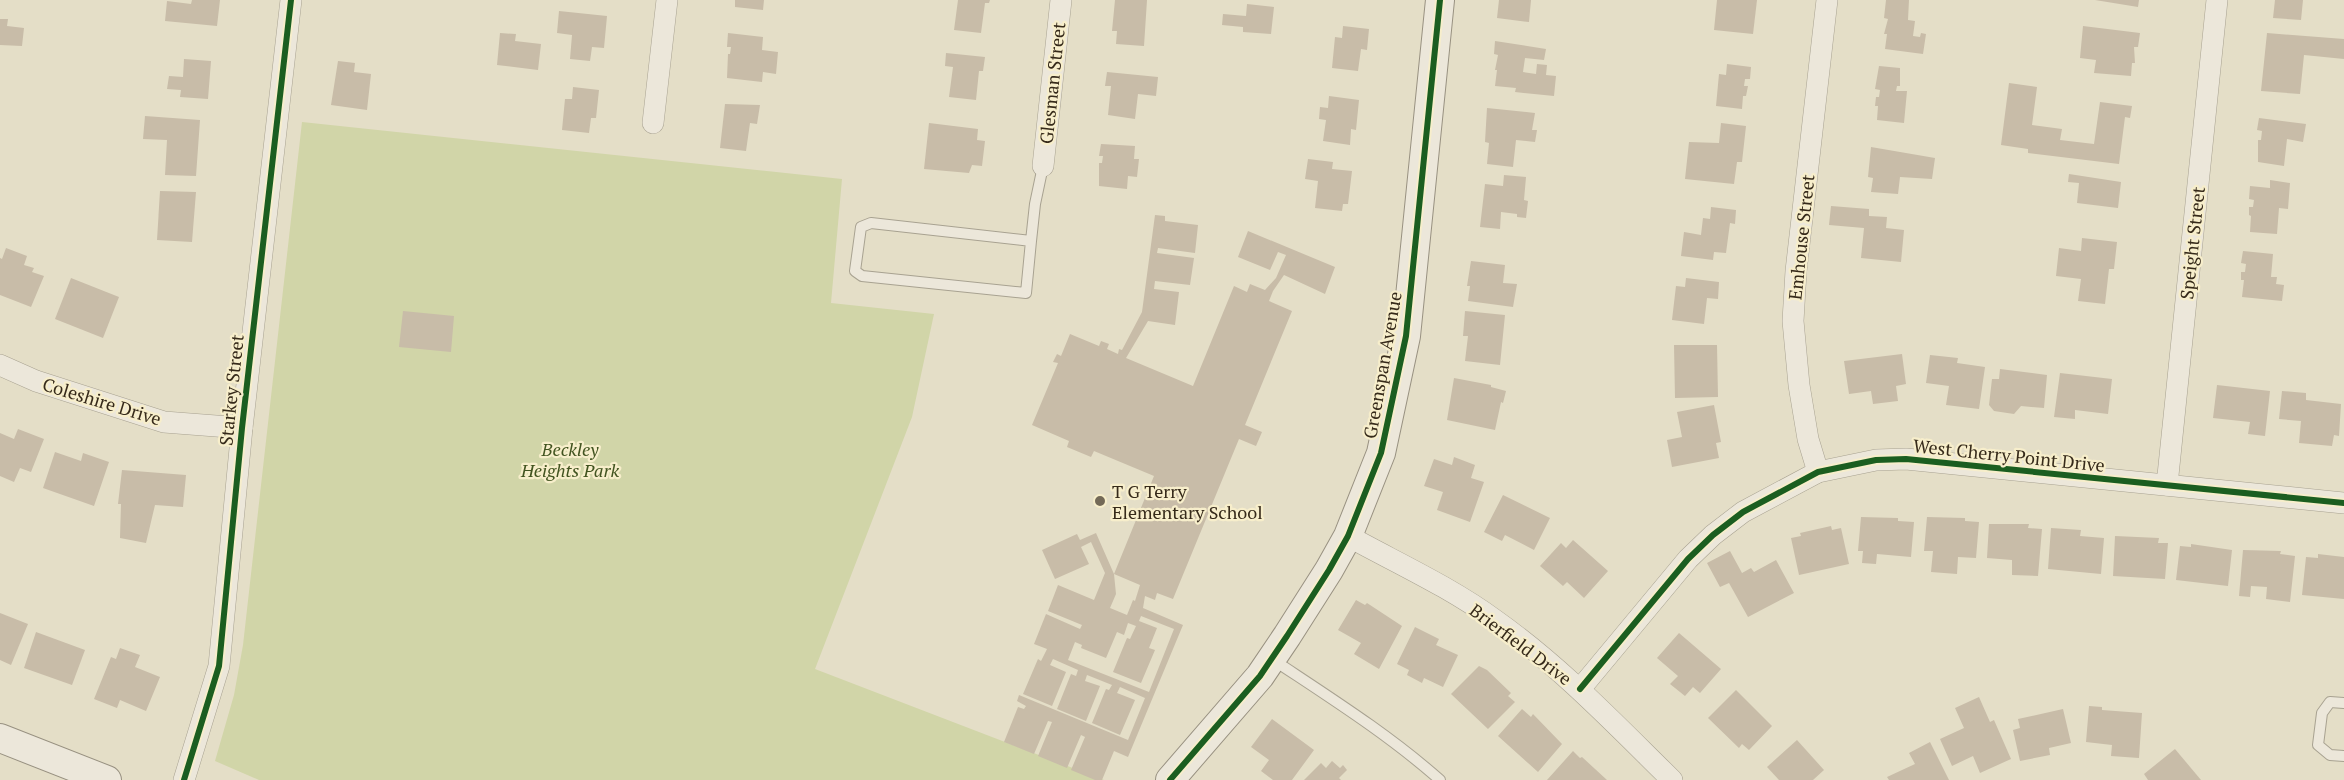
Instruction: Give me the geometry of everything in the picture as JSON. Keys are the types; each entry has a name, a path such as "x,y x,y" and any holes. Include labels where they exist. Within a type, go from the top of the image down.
{"street":[{"name":"Starkey Street","path":"184,780 219,666 242,428 291,0"},
{"path":"653,123 667,0"},
{"name":"Glesman Street","path":"1043,166 1061,0"},
{"name":"Greenspan Avenue","path":"1173,779 1260,676 1329,570 1348,536 1381,453 1406,336 1440,0"},
{"name":"Emhouse Street","path":"1818,472 1805,418 1793,321 1796,271 1827,0"},
{"name":"Speight Street","path":"2167,485 2217,0"},
{"name":"Coleshire Drive","path":"0,366 36,381 164,422 242,428"},
{"name":"West Cherry Point Drive","path":"1580,689 1688,558 1713,535 1743,512 1818,472 1876,460 1906,459 2344,503"},
{"name":"Brierfield Drive","path":"1348,536 1495,620 1580,689 1672,780"},
{"path":"0,738 107,780"}],"lane":[{"path":"1031,241 871,223 861,227 855,271 862,276 1026,293 1035,204 1043,166"},
{"path":"1271,659 1346,707 1418,760 1440,780"},
{"path":"2344,703 2330,702 2322,713 2318,745 2330,755 2344,756"}],"green space":[{"name":"Beckley Heights Park","path":"302,122 842,179 831,303 934,314 912,417 815,669 1104,780 259,780 215,761 234,695 243,645"}],"building":[{"path":"192,0 220,0 217,26 165,21 167,1 191,4"},
{"path":"735,0 764,0 763,10 735,7"},
{"path":"958,0 990,0 989,3 985,3 981,33 954,30"},
{"path":"1115,0 1147,0 1144,46 1116,44 1117,31 1112,31"},
{"path":"1499,0 1531,0 1529,22 1497,18"},
{"path":"1717,0 1757,0 1753,34 1714,30"},
{"path":"1886,0 1909,0 1908,20 1915,21 1913,36 1920,37 1921,33 1926,34 1923,54 1885,49 1887,34 1884,34 1888,19 1884,18"},
{"path":"2095,0 2139,0 2138,7"},
{"path":"2275,0 2303,0 2301,20 2273,18"},
{"path":"1247,4 1274,7 1271,34 1243,32 1243,27 1222,25 1223,14 1246,16"},
{"path":"559,11 607,16 604,48 592,47 590,61 570,59 572,35 557,33"},
{"path":"0,19 8,19 7,26 24,28 22,46 0,45"},
{"path":"1343,26 1369,29 1367,50 1361,49 1358,71 1332,68 1335,37 1342,38"},
{"path":"2083,26 2140,33 2138,47 2134,47 2135,63 2132,63 2131,76 2094,73 2096,60 2080,58"},
{"path":"500,33 516,34 515,41 541,44 538,70 497,65"},
{"path":"728,33 763,37 762,50 778,52 776,74 763,72 762,82 727,78 728,54 730,54 731,47 727,47"},
{"path":"2267,33 2344,39 2344,59 2304,55 2300,94 2261,91"},
{"path":"1495,41 1546,49 1544,60 1525,58 1523,72 1536,74 1537,64 1547,65 1546,75 1556,76 1554,96 1515,92 1516,88 1495,86 1498,55 1494,54"},
{"path":"946,53 985,57 983,71 979,71 976,100 949,97 953,67 945,66"},
{"path":"184,59 211,61 208,99 180,97 181,90 167,89 169,76 183,77"},
{"path":"338,61 355,63 354,72 371,74 367,110 331,105"},
{"path":"1727,64 1751,67 1750,79 1745,79 1744,86 1748,86 1746,96 1743,96 1742,109 1716,106 1719,74 1726,75"},
{"path":"1879,66 1900,68 1900,86 1897,86 1896,91 1907,91 1904,123 1877,120 1878,106 1875,106 1880,90 1875,89"},
{"path":"1107,72 1158,77 1156,96 1138,94 1135,119 1108,115 1111,86 1105,86"},
{"path":"2009,83 2037,87 2032,125 2062,129 2060,140 2094,144 2100,102 2132,106 2130,118 2125,117 2119,164 2028,153 2028,149 2001,145"},
{"path":"573,87 599,90 596,118 591,118 589,133 562,130 565,99 572,99"},
{"path":"1329,96 1359,100 1356,130 1351,129 1350,145 1323,141 1326,120 1319,119 1320,107 1328,108"},
{"path":"725,104 760,105 757,124 750,123 746,151 720,148"},
{"path":"1487,108 1535,113 1532,130 1537,130 1535,142 1516,140 1513,167 1487,164 1489,143 1485,142"},
{"path":"145,116 200,120 196,176 165,175 167,140 143,139"},
{"path":"2259,118 2306,124 2303,142 2287,139 2284,166 2258,162 2258,140 2261,140 2262,131 2257,130"},
{"path":"929,123 978,129 977,140 985,141 982,166 972,165 969,173 924,169"},
{"path":"1721,123 1746,126 1742,162 1737,162 1734,184 1685,179 1689,142 1719,143"},
{"path":"1101,144 1135,146 1134,159 1139,159 1137,177 1128,176 1127,189 1099,186 1099,163 1102,163 1103,156 1099,156"},
{"path":"1871,147 1935,158 1932,179 1900,177 1898,194 1871,192 1873,178 1868,177"},
{"path":"1308,159 1333,162 1332,169 1352,171 1348,204 1343,204 1342,211 1315,208 1318,181 1305,179"},
{"path":"2069,174 2121,182 2118,208 2077,203 2079,183 2068,182"},
{"path":"1504,175 1526,177 1524,200 1528,201 1526,218 1501,212 1500,229 1480,227 1485,184 1503,186"},
{"path":"2270,180 2290,183 2288,209 2279,208 2277,234 2250,232 2249,207 2253,207 2254,200 2249,199 2250,186 2270,188"},
{"path":"160,191 196,192 192,242 157,240"},
{"path":"1831,206 1869,209 1869,216 1887,217 1886,228 1904,230 1901,262 1861,258 1864,228 1829,225"},
{"path":"1711,207 1736,210 1735,224 1730,223 1726,253 1714,252 1713,260 1681,256 1684,232 1701,235 1703,218 1710,219"},
{"path":"1155,215 1165,216 1165,221 1198,225 1195,253 1158,248 1157,253 1194,258 1190,285 1155,281 1154,289 1179,292 1175,325 1148,321 1126,358 1193,386 1234,286 1247,292 1250,284 1265,290 1276,278 1286,255 1278,252 1270,270 1238,257 1248,231 1335,267 1325,294 1284,275 1273,291 1269,301 1292,311 1245,425 1262,432 1256,446 1239,439 1173,599 1157,593 1155,600 1145,596 1143,608 1183,625 1128,757 1114,751 1102,780 1095,780 1071,770 1085,737 1081,735 1067,768 1038,756 1052,722 1048,721 1034,754 1004,742 1018,707 1024,709 1026,706 1017,701 1019,695 1128,740 1145,698 1120,687 1117,693 1135,700 1120,735 1092,723 1106,689 1109,690 1112,685 1087,675 1085,681 1100,686 1086,721 1057,709 1071,674 1076,676 1078,670 1053,659 1050,665 1066,672 1052,706 1023,694 1038,659 1041,661 1047,649 1034,644 1046,614 1080,629 1082,625 1048,611 1058,585 1094,600 1105,573 1091,542 1081,547 1089,564 1055,579 1042,550 1077,534 1080,540 1096,533 1114,574 1154,476 1094,451 1091,457 1067,447 1069,441 1032,425 1058,363 1053,362 1057,354 1061,356 1070,334 1099,346 1101,341 1109,344 1107,349 1118,354 1142,312","holes":["1114,574 1140,585 1127,615 1110,608 1116,594","1141,616 1174,629 1149,692 1068,660 1075,642 1082,645 1081,648 1106,658 1117,632 1124,635 1128,623 1136,626 1130,639 1127,638 1113,672 1141,683 1155,650 1149,648 1157,628 1139,621"]},
{"path":"2082,238 2117,242 2114,269 2109,269 2105,304 2078,301 2081,279 2056,276 2059,248 2081,251"},
{"path":"6,248 27,256 24,265 34,268 32,272 44,276 31,307 0,295 0,258 2,259"},
{"path":"2243,251 2273,254 2271,277 2277,277 2276,284 2284,285 2282,301 2242,297 2244,280 2241,280 2241,272 2245,272 2246,264 2241,263"},
{"path":"1471,261 1505,265 1503,283 1517,284 1513,307 1468,301 1470,286 1467,286"},
{"path":"71,278 119,297 103,338 55,319"},
{"path":"1686,278 1719,282 1718,299 1707,298 1704,324 1672,320 1676,286 1685,287"},
{"path":"403,311 454,316 451,352 399,347"},
{"path":"1465,311 1505,315 1500,365 1465,361 1468,336 1463,336"},
{"path":"1674,345 1717,345 1718,397 1675,398"},
{"path":"1902,354 1906,384 1896,386 1898,401 1873,404 1871,391 1849,394 1844,361"},
{"path":"1930,355 1958,358 1957,363 1985,367 1979,409 1946,405 1949,386 1926,383"},
{"path":"2000,369 2047,375 2044,408 2021,406 2014,414 1994,411 1989,405 1992,379 1999,379"},
{"path":"2060,373 2112,379 2108,414 2075,410 2075,419 2054,417"},
{"path":"1454,378 1491,385 1491,387 1506,391 1503,403 1501,402 1495,430 1447,420"},
{"path":"2217,385 2270,391 2265,436 2248,434 2250,422 2213,418"},
{"path":"2282,391 2306,393 2306,400 2341,404 2339,436 2334,435 2332,446 2299,443 2301,421 2279,419"},
{"path":"1714,405 1721,442 1716,443 1719,458 1672,467 1667,440 1682,437 1677,412"},
{"path":"18,429 44,439 31,472 20,468 14,482 0,476 0,433 14,439"},
{"path":"55,452 81,461 83,453 109,462 94,506 43,488"},
{"path":"1454,457 1475,465 1471,478 1484,482 1470,522 1437,510 1443,492 1424,486 1434,459 1452,465"},
{"path":"122,470 186,475 183,507 155,505 146,543 120,538 121,504 118,504"},
{"path":"1503,495 1550,518 1534,550 1505,535 1502,541 1484,532"},
{"path":"1861,517 1898,518 1898,521 1914,522 1911,557 1877,554 1876,564 1862,563 1863,551 1858,551"},
{"path":"1927,517 1965,518 1965,521 1979,522 1976,558 1958,557 1957,574 1931,572 1933,551 1924,551"},
{"path":"1989,524 2029,524 2028,528 2042,529 2038,576 2012,575 2012,560 1987,558"},
{"path":"1831,526 1832,530 1841,528 1849,564 1799,575 1791,538 1801,536 1800,533"},
{"path":"2051,528 2081,530 2080,536 2104,538 2101,574 2048,569"},
{"path":"2115,536 2159,538 2158,543 2168,543 2165,579 2113,576"},
{"path":"1573,540 1608,571 1584,598 1567,582 1563,586 1540,566 1561,543 1566,548"},
{"path":"2191,544 2232,550 2228,586 2176,580 2180,546 2191,547"},
{"path":"2243,550 2281,551 2280,554 2295,556 2290,602 2266,599 2267,587 2251,586 2250,597 2239,596"},
{"path":"1730,551 1742,573 1751,568 1754,572 1776,560 1794,593 1748,617 1729,583 1720,587 1707,563"},
{"path":"2318,554 2344,557 2344,599 2302,595 2306,557 2318,558"},
{"path":"1356,600 1365,605 1367,603 1402,626 1379,669 1354,654 1361,643 1338,630"},
{"path":"0,613 28,624 11,665 0,660"},
{"path":"1415,627 1439,639 1436,645 1458,655 1443,687 1424,678 1422,683 1407,675 1409,670 1397,664"},
{"path":"36,632 85,650 72,685 24,668"},
{"path":"1679,633 1721,669 1700,693 1693,687 1685,696 1670,684 1678,676 1657,658"},
{"path":"120,648 140,655 135,667 160,677 146,711 120,700 117,708 94,699 111,657 116,659"},
{"path":"1479,666 1487,670 1511,693 1508,696 1515,702 1488,729 1451,694"},
{"path":"1736,690 1772,726 1749,750 1742,744 1739,748 1708,718"},
{"path":"1979,697 1990,722 1994,720 2011,759 1980,773 1973,756 1952,766 1940,739 1964,728 1955,708"},
{"path":"2089,706 2102,707 2102,710 2142,713 2139,758 2111,756 2112,745 2086,742"},
{"path":"1522,709 1531,717 1533,714 1562,744 1538,772 1498,736"},
{"path":"2063,709 2071,743 2049,748 2050,755 2020,761 2013,730 2020,728 2018,719"},
{"path":"1272,719 1314,750 1292,780 1273,780 1261,771 1269,760 1251,747"},
{"path":"1797,740 1824,770 1813,780 1779,780 1767,767"},
{"path":"1930,742 1949,780 1889,780 1887,777 1915,764 1909,753"},
{"path":"2175,749 2201,780 2148,780 2144,774"},
{"path":"1573,751 1580,758 1582,757 1607,780 1547,780"},
{"path":"1332,761 1340,768 1343,765 1347,770 1339,778 1341,780 1304,780 1321,763 1326,768"}],"cycle path":[{"path":"184,780 219,666 242,428 291,0"},
{"path":"1170,780 1260,676 1287,636 1348,536 1381,453 1406,336 1440,0"},
{"path":"1580,689 1688,559 1713,535 1743,512 1818,472 1876,460 1906,459 2344,503"}],"place":[{"name":"T G Terry Elementary School","path":"1100,501"}]}
